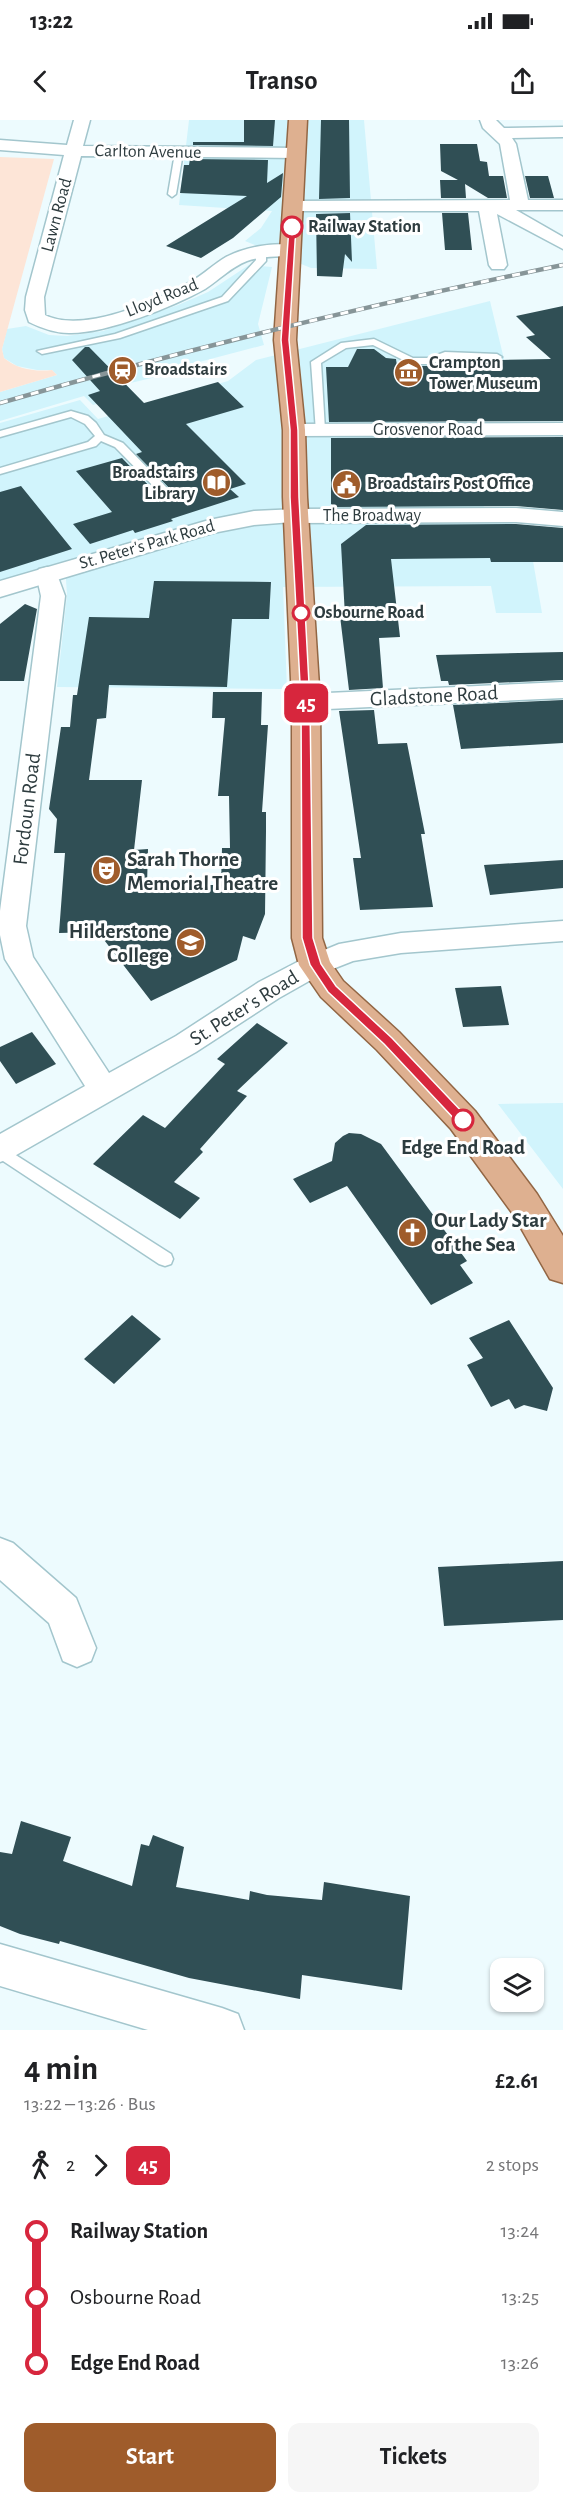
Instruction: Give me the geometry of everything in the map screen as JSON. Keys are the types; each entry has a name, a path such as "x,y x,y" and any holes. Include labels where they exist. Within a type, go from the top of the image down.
{"main road":[{"name":"The Broadway","path":"297,516 294,430 285,318 298,120"},
{"name":"St. Peter's Park Road","path":"0,589 209,527 254,518 297,516"},
{"name":"St. Peter's Road","path":"297,516 306,702 308,938 315,965"},
{"path":"315,965 332,989 388,1041 463,1120 525,1204 563,1268"}],"street":[{"name":"Lawn Road","path":"34,310 35,297 82,120"},
{"path":"488,120 489,125 500,133 508,144 520,205"},
{"path":"500,133 563,132"},
{"name":"Carlton Avenue","path":"0,145 75,151 297,153"},
{"path":"491,205 563,244"},
{"path":"491,205 498,265"},
{"path":"293,206 563,205"},
{"name":"Lloyd Road","path":"34,310 36,318 54,326 80,327 166,300 199,285 234,260 261,252 291,250"},
{"name":"Grosvenor Road","path":"294,430 563,429"},
{"name":"The Broadway","path":"297,516 516,515 563,519"},
{"name":"Fordoun Road","path":"47,574 53,596 12,926 19,959 104,1091"},
{"name":"Gladstone Road","path":"306,702 563,690"},
{"path":"315,965 349,951 401,943 563,931"},
{"name":"St. Peter's Road","path":"0,1150 186,1044 269,990 315,965"},
{"path":"0,1556 63,1611 77,1648"},
{"path":"0,1965 222,2030"}],"lane":[{"path":"172,194 179,153"},
{"path":"42,351 117,336 225,299 261,261 261,252"},
{"path":"320,430 316,362 344,345 374,342 411,361 430,361 446,356 497,357"},
{"path":"0,434 71,414 81,415 99,432 100,437"},
{"path":"0,471 92,444 100,437"},
{"path":"100,437 119,445 164,491"},
{"path":"0,1150 165,1259"}],"shaded area":[{"path":"189,120 364,120 377,269 311,268 245,241 261,228 272,211 179,205"},
{"path":"0,157 54,159 2,349 4,358 15,365 39,371 52,370 57,375 0,392"},
{"path":"249,265 272,267 258,324 264,345 169,370 169,374 126,384 134,394 93,405 84,396 0,421 0,392 57,375 52,370 17,366 4,358 2,349 7,329 26,326 49,335 67,336 103,331 208,292"},
{"path":"490,301 509,380 404,404 410,472 478,471 484,508 528,532 542,613 496,613 491,586 283,587 287,689 57,687 67,595 65,565 0,585 0,423 80,400 98,419 228,381 256,360"},
{"path":"563,1103 563,1189 498,1104"}],"building":[{"path":"244,120 275,120 273,146 193,145 193,142 244,142"},
{"path":"321,120 349,120 350,198 319,199"},
{"path":"440,144 477,144 480,161 487,162 489,176 503,176 507,198 488,198 465,184 466,198 441,198 440,180 458,180 441,171"},
{"path":"190,159 268,160 267,183 283,173 281,197 233,238 201,258 166,246 247,196 180,193 184,165 189,165"},
{"path":"525,176 548,176 554,198 530,198"},
{"path":"350,213 352,262 345,254 342,277 317,276 316,214"},
{"path":"442,213 468,213 472,250 445,250"},
{"path":"563,306 563,421 329,422 326,367 348,367 357,349 374,349 386,358 396,359 397,366 462,366 461,361 551,359 526,337 535,335 516,316"},
{"path":"85,347 89,347 144,403 218,382 244,407 186,424 246,484 230,489 239,497 135,533 133,530 90,544 73,524 112,512 76,471 122,458 158,495 170,495 170,489 136,454 142,452 88,395 100,391 72,360"},
{"path":"563,437 563,510 516,506 335,507 331,504 331,438"},
{"path":"21,486 72,549 0,572 0,492"},
{"path":"516,524 563,528 563,562 491,562 490,558 391,559 400,637 379,638 383,688 349,690 340,616 345,616 341,544 366,525"},
{"path":"154,581 271,582 269,619 232,619 227,687 109,685 106,718 97,719 89,780 142,780 134,850 148,849 147,885 221,885 222,848 230,848 229,796 218,796 225,718 212,718 213,692 262,692 261,725 268,725 262,812 266,812 265,914 255,940 243,936 237,960 151,1001 98,932 59,933 65,853 54,853 57,819 49,809 61,727 70,727 73,695 77,695 89,617 149,618"},
{"path":"25,604 37,609 24,681 0,681 0,624"},
{"path":"563,652 563,680 449,685 448,681 441,681 436,655"},
{"path":"563,700 563,743 461,749 453,705"},
{"path":"374,710 378,744 407,743 425,834 421,834 433,907 360,910 353,858 361,858 339,711"},
{"path":"563,860 563,888 490,895 484,865"},
{"path":"501,986 509,1025 463,1027 455,988"},
{"path":"257,1023 288,1043 237,1091 247,1096 200,1149 203,1152 174,1182 200,1198 180,1219 93,1164 143,1115 165,1128 225,1064 217,1059"},
{"path":"32,1032 56,1064 16,1084 0,1061 0,1047"},
{"name":"Our Lady Star of the Sea","path":"349,1133 361,1134 381,1144 467,1261 460,1265 473,1283 431,1305 347,1186 310,1203 293,1179 332,1161 335,1143"},
{"path":"132,1315 161,1339 114,1384 84,1359"},
{"path":"509,1320 553,1388 547,1411 524,1405 515,1409 509,1399 491,1407 467,1365 483,1358 469,1338"},
{"path":"563,1561 563,1620 444,1626 438,1567"},
{"path":"21,1821 71,1837 63,1861 132,1886 141,1844 149,1846 153,1835 184,1847 176,1887 249,1900 250,1891 267,1895 322,1900 324,1882 410,1896 402,1990 302,1975 300,1999 189,1978 60,1941 59,1944 20,1934 0,1926 0,1852 12,1854"}],"railway":[{"path":"0,403 280,328 563,265"}],"bus line":[{"name":"45","path":"292,227 285,340 294,430 294,497 297,516 306,702 308,938 315,965 332,989 388,1041 463,1120"}],"place":[{"name":"Railway Station","path":"292,227"},
{"name":"Broadstairs","path":"123,370"},
{"name":"Crampton Tower Museum","path":"408,373"},
{"name":"Broadstairs Library","path":"216,483"},
{"name":"Broadstairs Post Office","path":"346,484"},
{"name":"Osbourne Road","path":"301,613"},
{"name":"Sarah Thorne Memorial Theatre","path":"106,871"},
{"name":"Hilderstone College","path":"190,943"},
{"name":"Edge End Road","path":"463,1120"},
{"name":"Our Lady Star of the Sea","path":"413,1232"}]}
